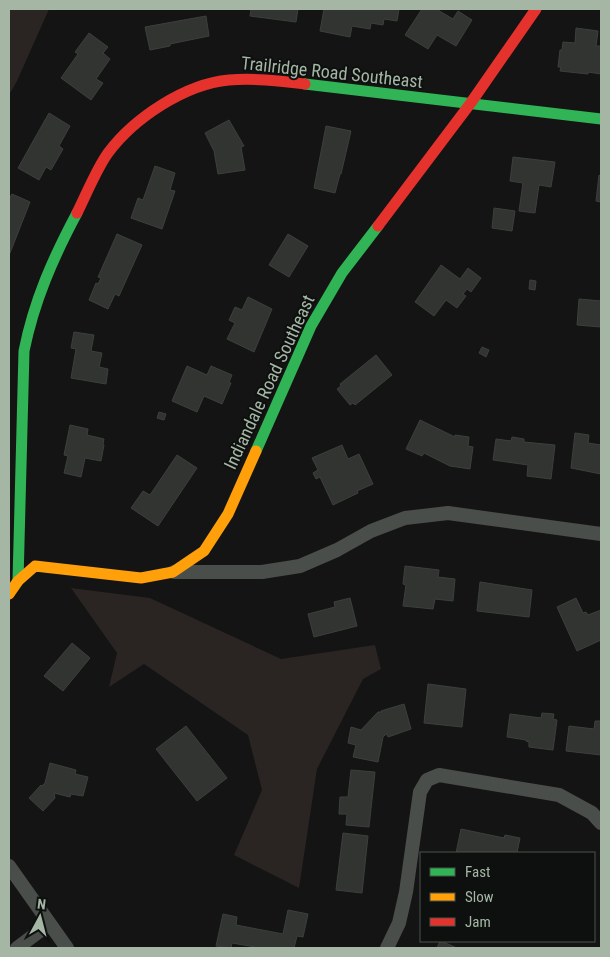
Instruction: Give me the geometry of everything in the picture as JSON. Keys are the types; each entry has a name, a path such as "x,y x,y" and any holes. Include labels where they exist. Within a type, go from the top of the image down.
{"street":[{"name":"Indiandale Road Southeast","path":"9,594 18,581 35,566 141,578 174,572 204,551 228,514 311,326 342,273 470,104 536,9"},
{"name":"Trailridge Road Southeast","path":"18,581 24,351 29,326 53,259 108,153 135,124 164,102 196,88 227,80 264,79 601,119"},
{"path":"174,572 262,572 300,566 338,550 371,531 405,518 448,513 601,534"},
{"path":"387,948 401,916 420,792 427,780 439,775 559,795 592,813 601,823"},
{"path":"9,866 67,948"},
{"path":"17,948 49,924"}],"shaded area":[{"path":"9,9 49,9 9,95"},
{"path":"71,588 150,598 281,659 375,645 381,669 363,679 317,769 299,888 234,855 262,790 248,735 144,664 109,687 117,653"}],"building":[{"path":"251,9 298,9 296,22 250,16"},
{"path":"324,9 399,9 397,21 384,19 383,25 371,23 370,29 352,26 350,37 320,31"},
{"path":"422,9 436,9 453,19 458,11 472,20 456,46 437,35 428,49 405,35"},
{"path":"206,16 209,36 150,50 145,27"},
{"path":"576,28 598,31 596,46 601,46 601,74 560,71 561,67 558,67 560,50 562,50 563,42 575,43"},
{"path":"89,33 108,47 103,53 110,59 96,79 103,83 91,100 61,78 78,54 75,52"},
{"path":"49,113 70,126 59,146 63,149 51,170 46,167 39,180 18,168"},
{"path":"229,120 244,146 241,147 245,170 218,174 214,151 205,133"},
{"path":"326,126 351,131 335,193 314,188"},
{"path":"513,157 555,162 551,187 539,185 535,213 519,211 523,183 510,181"},
{"path":"155,166 175,173 170,190 175,191 162,229 131,218 138,198 143,200"},
{"path":"599,175 601,176 601,202 596,201"},
{"path":"12,194 30,202 10,253 9,199"},
{"path":"494,208 515,211 512,231 492,228"},
{"path":"117,234 142,245 119,296 115,294 108,309 89,300 96,283 98,284 101,278 98,277"},
{"path":"288,234 308,246 289,277 269,265"},
{"path":"441,265 460,279 468,268 481,278 471,292 467,289 463,294 466,296 457,308 446,300 434,316 415,302"},
{"path":"530,280 536,281 535,290 529,289"},
{"path":"248,297 272,309 254,352 227,339 235,323 229,320 235,307 242,310"},
{"path":"579,299 601,301 601,327 577,325"},
{"path":"74,332 94,335 91,351 102,353 99,367 108,369 106,384 71,378 76,349 71,348"},
{"path":"482,347 489,350 486,357 479,353"},
{"path":"376,355 392,375 355,405 353,403 350,405 337,389 341,386 340,384"},
{"path":"187,366 207,375 211,366 232,375 229,382 231,383 222,404 204,396 197,412 172,401"},
{"path":"159,412 166,414 164,420 157,418"},
{"path":"420,420 455,437 455,435 469,437 468,446 473,447 470,469 450,466 424,453 422,456 406,449"},
{"path":"70,425 88,429 87,435 104,439 101,461 85,458 81,477 64,473 68,456 64,455"},
{"path":"575,433 589,435 588,443 601,445 601,474 571,468"},
{"path":"512,437 524,439 524,442 555,445 551,479 527,476 528,465 493,460 496,439 511,441"},
{"path":"342,445 348,459 359,454 373,484 333,505 320,477 316,479 313,473 318,470 312,458"},
{"path":"177,455 197,468 158,526 131,508 143,491 150,495"},
{"path":"405,566 439,570 438,577 455,579 453,601 435,599 433,609 403,606 406,585 403,584"},
{"path":"480,582 532,590 529,617 477,611"},
{"path":"350,598 357,626 314,637 308,614 335,607 334,602"},
{"path":"576,598 583,613 586,612 588,615 601,610 601,640 577,651 557,607"},
{"path":"72,643 90,658 63,691 44,676"},
{"path":"428,684 466,689 462,727 424,723"},
{"path":"404,704 411,729 388,737 387,734 383,737 378,762 353,757 356,745 348,743 351,727 361,730 378,712"},
{"path":"542,713 554,714 553,719 557,720 553,750 529,747 529,742 526,740 507,737 510,714 541,718"},
{"path":"595,721 601,721 601,755 566,751 569,726 594,729"},
{"path":"186,726 227,778 197,801 156,749"},
{"path":"50,763 76,770 75,774 88,777 83,796 71,794 70,797 54,793 55,798 43,811 29,798 45,783"},
{"path":"351,770 375,772 369,827 346,825 347,814 339,814 340,797 348,797"},
{"path":"461,829 504,838 505,835 520,838 517,852 456,852"},
{"path":"343,833 368,836 362,893 336,890"},
{"path":"288,910 308,914 303,937 297,936 294,948 254,948 232,943 231,948 216,946 223,914 237,917 236,925 283,934"},
{"path":"440,942 443,942 457,948 437,948"}],"traffic: fast":[{"path":"305,84 601,119"},
{"path":"18,581 24,351 33,315 45,280 77,213"},
{"path":"256,451 311,326 342,273 378,226"}],"traffic: slow":[{"path":"9,594 18,581 35,566 141,578 173,572 204,551 228,514 256,451"}],"traffic: jam":[{"path":"378,226 470,104 536,9"},
{"path":"77,213 108,153 132,127 162,105 195,88 229,80 239,79 305,84"}]}
